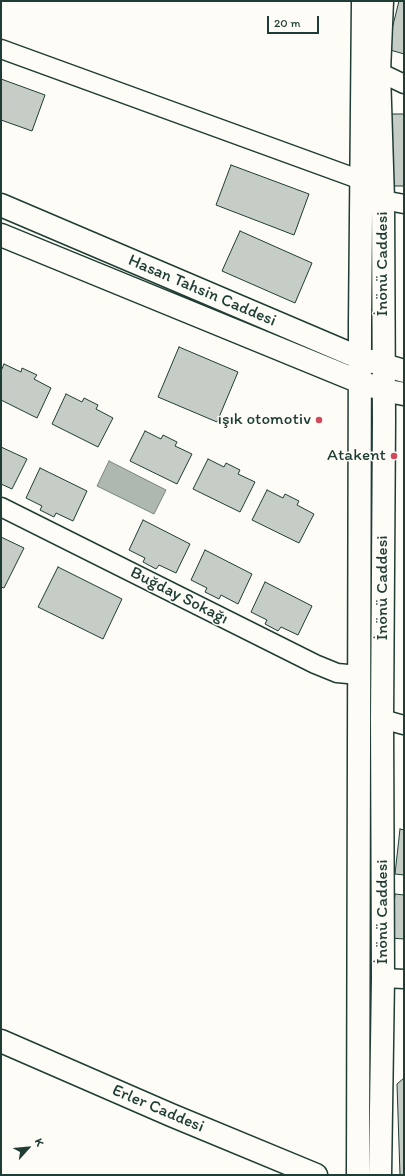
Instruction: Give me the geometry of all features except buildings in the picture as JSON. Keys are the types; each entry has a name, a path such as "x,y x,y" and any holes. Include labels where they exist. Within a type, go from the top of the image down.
{"main road":[{"name":"İnönü Caddesi","path":"358,1175 360,180 363,1"},
{"name":"İnönü Caddesi","path":"380,1175 383,978 382,719 394,392 394,368 383,200 379,72 382,1"},
{"name":"Hasan Tahsin Caddesi","path":"1,205 360,358 394,368"},
{"name":"Hasan Tahsin Caddesi","path":"1,235 360,382 394,392"},
{"path":"359,976 383,978"},
{"name":"Erler Caddesi","path":"1,1041 171,1115 316,1175"}],"street":[{"path":"1,49 360,180"},
{"path":"379,72 404,84"},
{"path":"383,200 404,204"},
{"name":"Buğday Sokağı","path":"1,507 315,664 337,673 359,676"},
{"path":"382,719 404,725"},
{"path":"383,978 404,979"}],"shaded area":[{"path":"109,461 166,490 154,514 97,486"}],"place":[{"name":"ışık otomotiv","path":"319,420"},
{"name":"Atakent","path":"394,456"}]}
